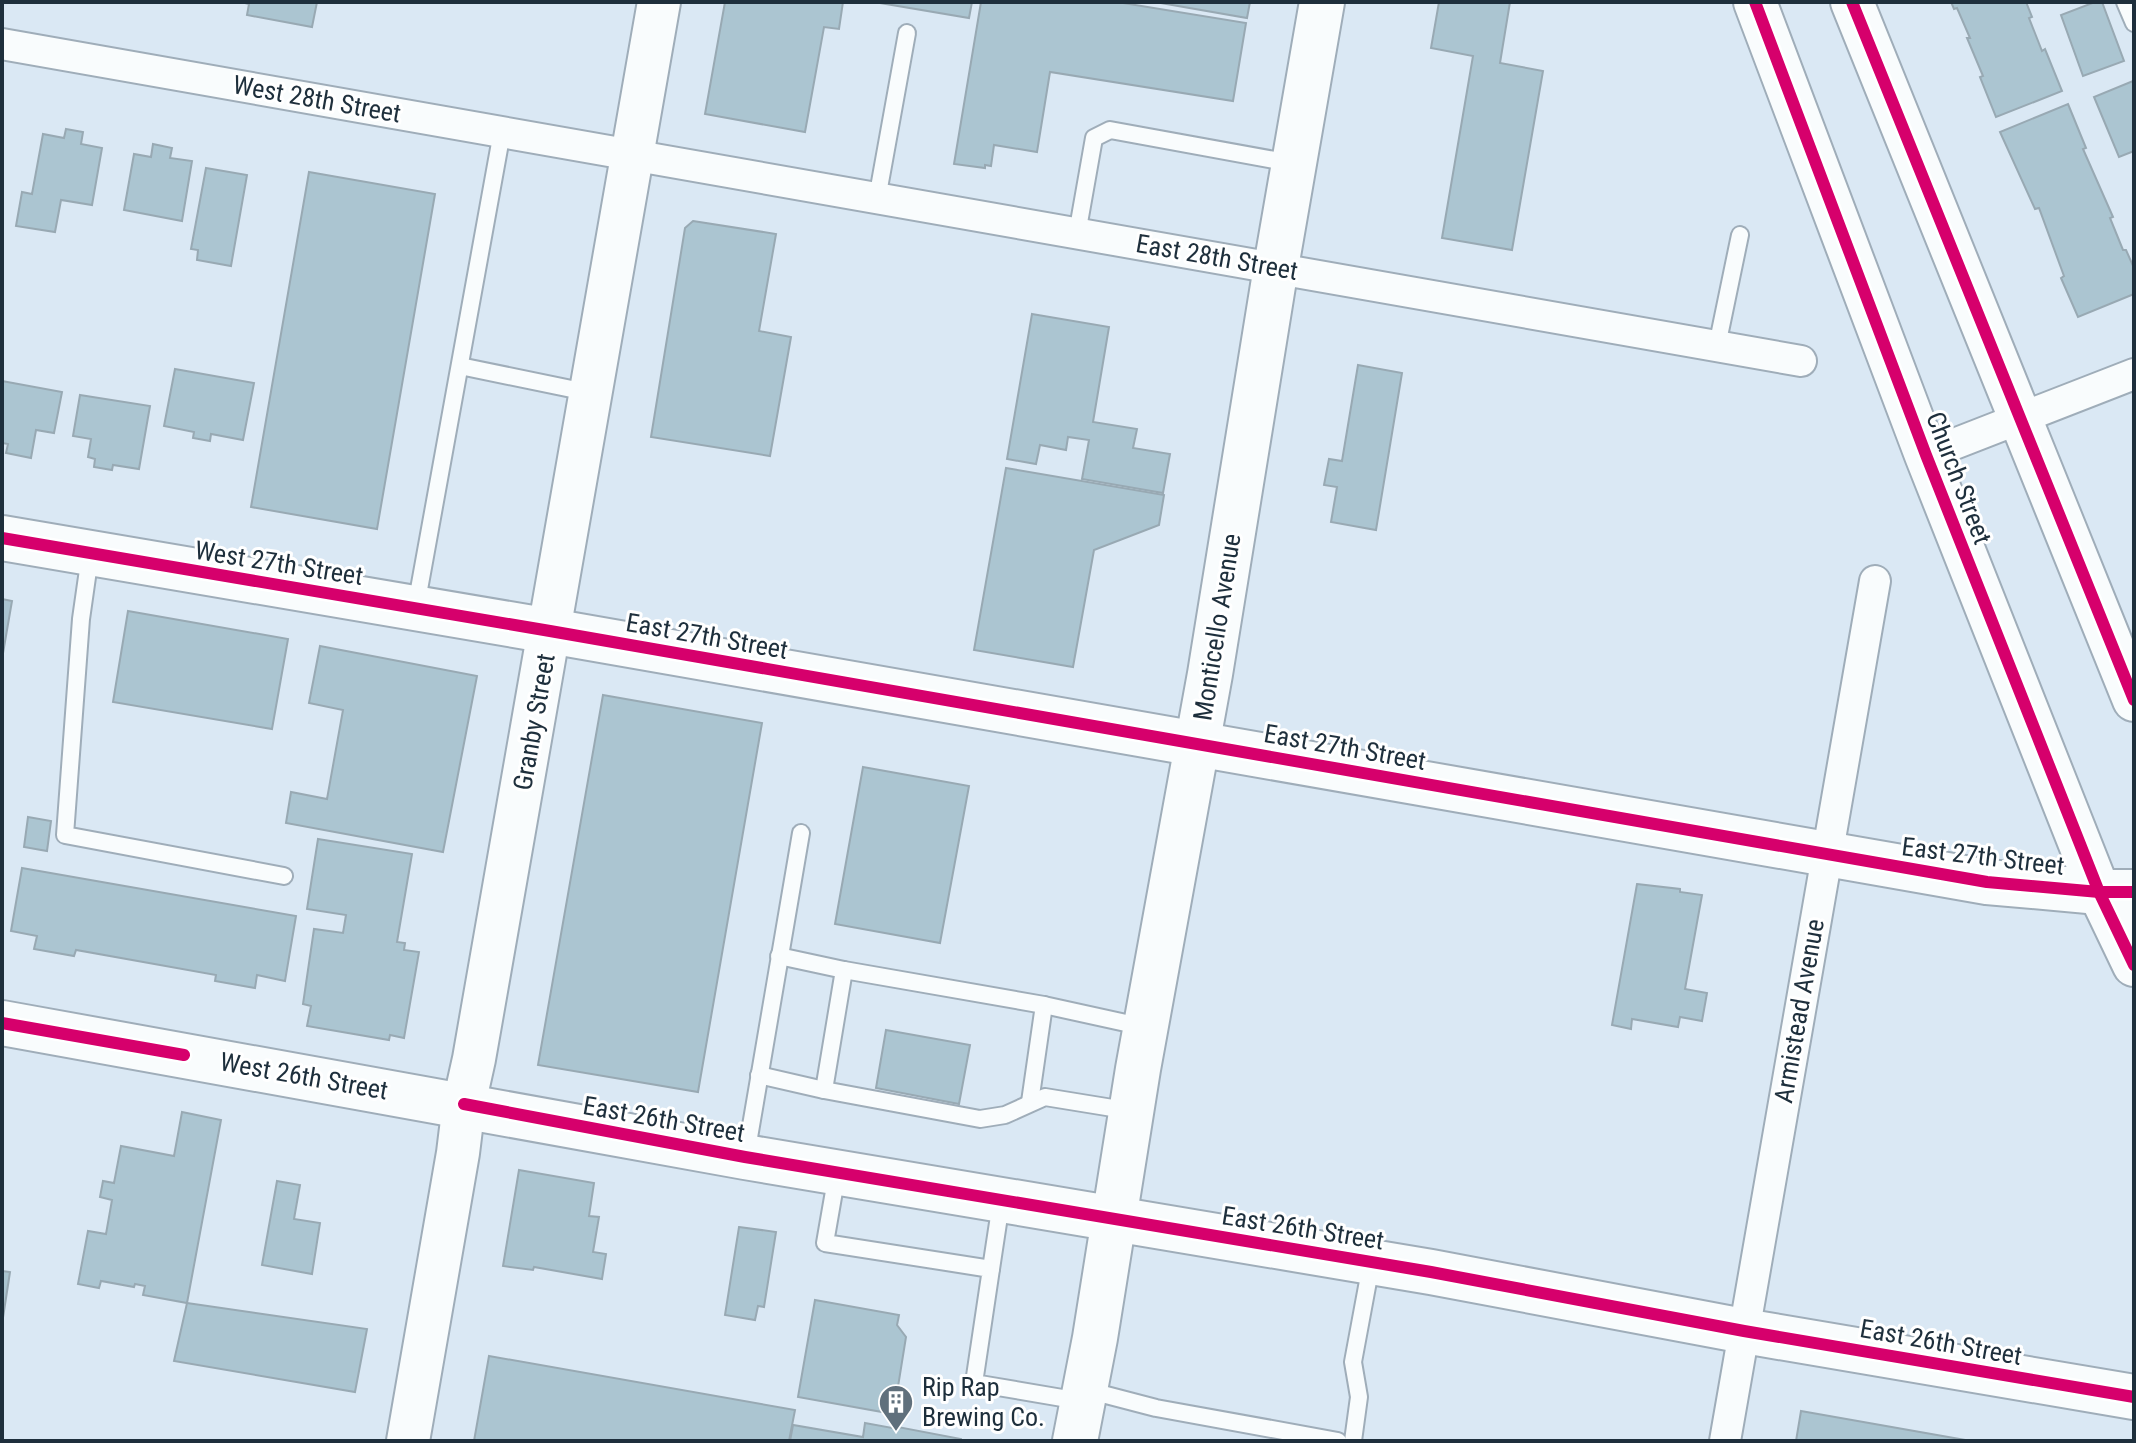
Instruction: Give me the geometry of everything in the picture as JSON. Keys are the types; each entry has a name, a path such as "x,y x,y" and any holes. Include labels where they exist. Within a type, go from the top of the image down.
{"main road":[{"name":"Granby Street","path":"408,1441 464,1104 659,2"},
{"name":"Monticello Avenue","path":"1081,1411 1145,1028 1198,744 1322,2"},
{"name":"Church Street","path":"1755,2 1926,455 2117,892 2134,965"},
{"path":"1852,2 2134,700"},
{"name":"West 27th Street","path":"2,538 550,631"},
{"name":"East 27th Street","path":"550,631 1987,882 2117,892"},
{"name":"West 26th Street","path":"2,1023 464,1104"},
{"name":"East 26th Street","path":"464,1104 745,1157 1371,1262 1744,1331 2134,1397"}],"street":[{"name":"West 28th Street","path":"2,44 632,154"},
{"name":"East 28th Street","path":"632,154 1801,361"},
{"path":"1926,455 2134,374"},
{"name":"Armistead Avenue","path":"1725,1441 1875,581"}],"lane":[{"path":"2125,2 2134,23"},
{"path":"877,199 907,33"},
{"path":"1077,234 1094,138 1110,130 1293,164"},
{"path":"416,608 502,132"},
{"path":"1717,346 1740,235"},
{"path":"460,366 591,393"},
{"path":"90,554 81,619 65,835 284,876"},
{"path":"745,1157 801,833"},
{"path":"779,956 1044,1005 1145,1028"},
{"path":"824,1090 844,970"},
{"path":"1030,1102 1044,1005"},
{"path":"759,1075 980,1119 1005,1115 1045,1097 1131,1111"},
{"path":"838,1172 825,1243 991,1269"},
{"path":"1001,1200 974,1383 1081,1411 1156,1408 1338,1441"},
{"path":"1353,1441 1359,1397 1353,1362 1371,1262"}],"building":[{"path":"317,2 312,27 247,15 249,4 245,3"},
{"path":"725,2 843,2 839,29 824,27 805,132 705,114"},
{"path":"874,2 972,2 969,18"},
{"path":"981,2 1117,2 1246,23 1233,101 1050,72 1037,152 994,145 991,166 954,164"},
{"path":"1155,2 1250,2 1247,18"},
{"path":"1439,2 1510,2 1500,63 1543,71 1512,250 1442,238 1473,56 1431,48"},
{"path":"1951,2 2026,2 2042,51 2045,49 2062,91 1996,117 1967,38 1970,38 1957,8 1954,9"},
{"path":"2102,2 2124,61 2083,76 2061,15"},
{"path":"2133,81 2134,151 2119,157 2094,97"},
{"path":"2068,104 2086,148 2083,149 2113,217 2110,218 2134,268 2134,294 2078,317 2061,278 2064,276 2039,208 2035,209 2000,132"},
{"path":"66,129 83,132 81,144 102,148 92,205 61,200 55,232 16,226 22,192 32,194 43,134 64,138"},
{"path":"153,144 172,148 170,158 192,161 182,221 124,210 134,154 151,157"},
{"path":"206,168 247,175 231,266 197,260 198,250 191,249"},
{"path":"309,172 435,194 377,529 251,507"},
{"path":"693,221 776,234 759,331 791,337 770,456 651,437 685,228"},
{"path":"1032,314 1109,327 1093,422 1137,429 1133,448 1170,454 1163,493 1082,479 1089,440 1068,437 1066,450 1040,445 1036,464 1007,459"},
{"path":"1358,365 1402,373 1376,530 1331,522 1337,487 1324,485 1329,459 1342,461"},
{"path":"175,369 254,383 243,440 211,434 210,441 193,438 194,432 164,426"},
{"path":"2,381 62,392 54,433 36,430 31,458 6,453 8,444 2,443"},
{"path":"80,395 150,406 139,469 113,465 112,470 94,467 95,459 88,457 91,439 73,436"},
{"path":"1006,468 1164,495 1159,525 1094,550 1073,667 974,650"},
{"path":"2,599 12,601 2,659"},
{"path":"128,611 288,639 272,729 113,702"},
{"path":"320,646 477,676 443,852 286,823 291,792 327,799 343,710 309,703"},
{"path":"603,695 762,723 698,1092 538,1065"},
{"path":"863,767 969,786 940,943 835,924"},
{"path":"28,817 51,821 47,851 24,847"},
{"path":"318,839 412,854 397,942 405,943 404,950 419,952 404,1038 390,1035 389,1040 307,1026 311,1006 303,1004 314,929 343,933 346,915 307,909"},
{"path":"22,868 296,916 285,981 257,975 255,988 215,981 216,975 76,950 74,956 34,949 37,936 11,931"},
{"path":"1637,884 1702,895 1685,989 1707,993 1702,1021 1680,1017 1678,1027 1632,1019 1631,1029 1612,1025"},
{"path":"886,1030 970,1045 959,1104 876,1088"},
{"path":"182,1112 221,1120 187,1303 143,1295 145,1286 135,1284 134,1287 101,1281 99,1288 78,1284 88,1231 106,1234 112,1200 100,1197 103,1181 114,1183 121,1146 174,1156"},
{"path":"519,1170 594,1183 589,1216 599,1217 593,1252 606,1254 602,1279 534,1267 533,1270 503,1266"},
{"path":"277,1181 300,1185 294,1219 320,1223 312,1274 262,1265"},
{"path":"739,1227 776,1232 764,1307 758,1306 755,1320 725,1315"},
{"path":"2,1271 10,1272 2,1324"},
{"path":"815,1300 899,1315 897,1325 906,1337 897,1393 883,1402 882,1412 798,1397"},
{"path":"187,1303 367,1329 355,1392 174,1361"},
{"path":"489,1356 795,1410 789,1441 474,1441"},
{"path":"1801,1411 1971,1441 1796,1441"},
{"name":"Rip Rap Brewing Co.","path":"865,1423 961,1441 790,1441 793,1425 863,1437"}],"cycle path":[{"path":"1755,2 1926,455 2099,892 2134,965"},
{"path":"1852,2 2134,700"},
{"path":"2,538 1987,882 2134,892"},
{"path":"2,1023 184,1055"},
{"path":"464,1104 745,1157 1431,1272 1744,1331 2134,1397"}],"place":[{"name":"Rip Rap Brewing Co.","path":"896,1433"}]}
